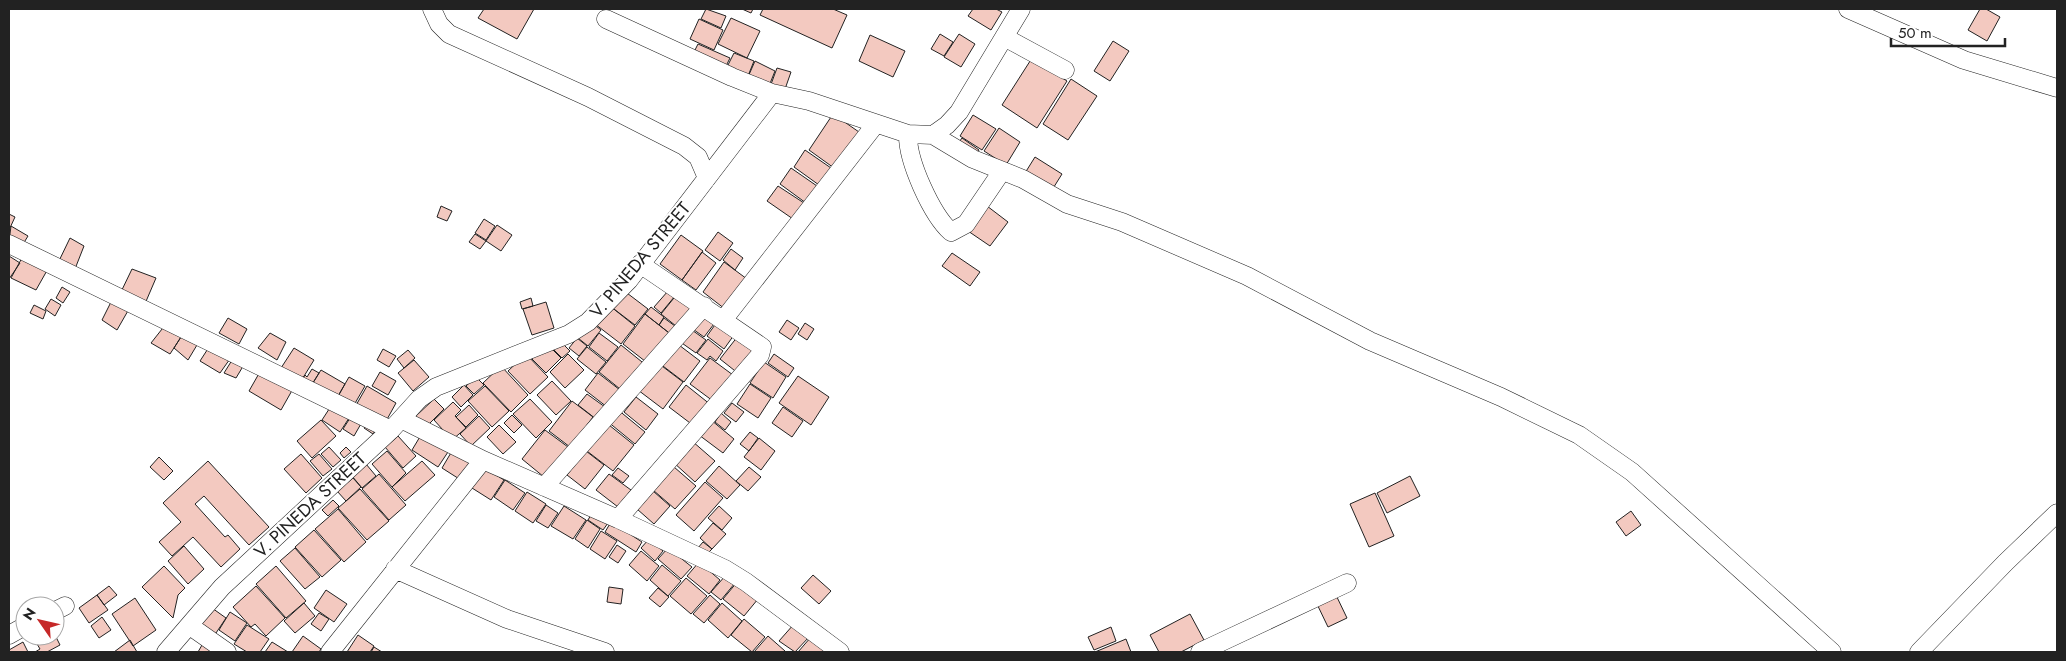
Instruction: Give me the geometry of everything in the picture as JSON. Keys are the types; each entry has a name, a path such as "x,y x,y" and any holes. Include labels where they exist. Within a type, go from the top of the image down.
{"street":[{"path":"432,9 439,24 449,34 588,97 684,146 698,156 707,178"},
{"path":"933,135 948,125 959,112 1021,9"},
{"path":"1848,9 1964,60 2057,88"},
{"path":"606,19 772,92 846,113 875,125 908,134 933,135 973,159 1002,170 1067,204 1122,222 1247,276 1370,340 1501,397 1579,435 1632,472 1832,652"},
{"path":"1004,36 1065,70"},
{"name":"V. PINEDA STREET","path":"166,652 222,587 396,424 419,399 436,387 569,334 588,322 640,264 772,92"},
{"path":"724,319 875,125"},
{"path":"908,134 908,142 917,171 941,222 951,232 966,224 1002,170"},
{"path":"9,244 396,424 618,519 725,569 746,582 840,652"},
{"path":"618,519 760,355 762,347 724,319 640,264"},
{"path":"544,487 704,306"},
{"path":"330,652 483,460"},
{"path":"1919,652 2005,563 2057,513"},
{"path":"395,569 507,619 605,652"},
{"path":"1200,652 1347,583"},
{"path":"190,626 227,652"}],"building":[{"path":"484,9 534,9 517,39 478,18"},
{"path":"706,9 726,16 721,28 701,19"},
{"path":"742,9 753,9 751,13"},
{"path":"763,9 833,9 847,15 832,48 760,15"},
{"path":"973,9 996,9 1002,12 991,30 968,16"},
{"path":"1980,9 1986,9 2000,17 1987,41 1968,30"},
{"path":"731,18 760,31 747,58 718,44"},
{"path":"699,19 723,30 714,50 690,39"},
{"path":"940,34 953,42 944,56 931,49"},
{"path":"959,34 975,44 961,67 944,57"},
{"path":"870,35 905,51 893,77 859,61"},
{"path":"1113,41 1129,51 1110,81 1094,71"},
{"path":"698,44 730,58 725,68 693,54"},
{"path":"734,53 754,61 748,76 727,67"},
{"path":"1032,58 1067,81 1037,128 1002,105"},
{"path":"755,61 775,71 769,86 748,77"},
{"path":"777,68 791,72 784,92 770,87"},
{"path":"1071,79 1097,96 1068,140 1043,124"},
{"path":"833,114 859,132 834,168 809,150"},
{"path":"973,115 996,129 982,150 960,136"},
{"path":"999,128 1020,142 1006,165 984,151"},
{"path":"962,138 979,150 974,158 956,146"},
{"path":"805,150 831,168 819,185 794,167"},
{"path":"1035,157 1062,174 1052,190 1025,173"},
{"path":"791,168 817,186 806,203 780,184"},
{"path":"778,186 804,203 793,219 767,201"},
{"path":"441,206 452,211 447,221 437,217"},
{"path":"987,206 1008,222 990,246 968,231"},
{"path":"9,214 15,217 9,230"},
{"path":"484,219 495,226 486,240 475,233"},
{"path":"497,225 512,235 501,251 486,241"},
{"path":"11,226 28,236 20,249 9,242"},
{"path":"718,232 733,243 720,261 705,250"},
{"path":"475,234 486,241 480,249 469,242"},
{"path":"681,235 703,251 682,280 660,264"},
{"path":"70,238 84,246 73,274 57,265"},
{"path":"731,249 743,258 735,270 723,260"},
{"path":"702,252 716,263 696,290 682,280"},
{"path":"952,253 980,272 970,286 942,266"},
{"path":"9,256 20,263 9,279"},
{"path":"23,256 49,267 36,290 11,278"},
{"path":"724,262 747,279 725,309 703,292"},
{"path":"132,269 156,278 144,306 119,296"},
{"path":"62,287 70,292 63,303 56,298"},
{"path":"623,290 648,309 635,325 610,306"},
{"path":"668,291 675,296 661,313 654,307"},
{"path":"678,293 698,309 681,330 661,314"},
{"path":"531,298 533,306 522,309 520,302"},
{"path":"51,299 61,305 55,316 45,309"},
{"path":"112,300 129,309 117,330 102,320"},
{"path":"546,302 554,328 532,335 523,309"},
{"path":"34,305 46,311 43,319 30,313"},
{"path":"610,306 635,326 621,344 595,324"},
{"path":"651,307 664,317 659,325 645,314"},
{"path":"703,310 717,320 704,337 690,327"},
{"path":"645,314 673,336 650,365 623,344"},
{"path":"228,318 247,329 239,344 219,333"},
{"path":"664,318 679,329 673,336 659,325"},
{"path":"787,320 799,328 791,340 779,332"},
{"path":"591,322 601,330 588,346 578,338"},
{"path":"717,322 734,335 724,349 707,336"},
{"path":"805,323 814,329 807,340 798,334"},
{"path":"166,324 181,337 170,354 151,343"},
{"path":"689,328 706,340 696,353 679,341"},
{"path":"270,333 286,342 277,360 258,348"},
{"path":"599,333 618,347 607,361 589,347"},
{"path":"738,336 757,350 739,374 720,359"},
{"path":"181,337 197,345 188,360 174,348"},
{"path":"577,338 587,346 579,356 569,348"},
{"path":"708,339 723,351 716,361 710,356 707,360 697,353"},
{"path":"561,342 570,351 562,358 553,349"},
{"path":"675,342 700,361 684,382 659,363"},
{"path":"211,344 232,356 220,373 200,361"},
{"path":"547,344 561,358 546,373 532,359"},
{"path":"621,345 647,366 625,393 599,372"},
{"path":"587,347 606,362 596,374 577,359"},
{"path":"294,348 314,360 301,381 281,368"},
{"path":"383,349 396,356 389,367 377,360"},
{"path":"408,350 415,358 404,368 397,359"},
{"path":"526,354 548,377 530,394 508,371"},
{"path":"568,354 584,370 565,388 550,372"},
{"path":"774,354 794,368 788,377 768,363"},
{"path":"234,357 245,363 236,378 224,373"},
{"path":"710,358 733,375 713,401 690,384"},
{"path":"414,360 429,377 413,391 398,373"},
{"path":"764,362 786,377 773,398 750,383"},
{"path":"658,363 683,382 663,409 638,390"},
{"path":"501,366 528,395 511,412 483,383"},
{"path":"312,369 319,373 311,386 301,381 305,375 307,377"},
{"path":"261,370 294,387 281,410 249,391"},
{"path":"321,370 345,384 336,400 311,386"},
{"path":"380,372 396,381 388,395 372,386"},
{"path":"598,373 620,390 607,407 585,390"},
{"path":"798,376 829,397 811,425 779,403"},
{"path":"349,377 365,386 354,405 338,396"},
{"path":"476,377 484,385 474,394 466,386"},
{"path":"552,381 571,401 556,415 537,395"},
{"path":"750,384 771,398 758,418 737,404"},
{"path":"464,385 473,395 461,407 452,397"},
{"path":"686,385 711,405 694,426 669,407"},
{"path":"367,386 396,403 385,423 355,407"},
{"path":"485,386 509,411 492,427 468,401"},
{"path":"587,394 605,407 596,419 578,405"},
{"path":"636,397 658,414 646,430 624,412"},
{"path":"434,399 444,409 426,427 416,416"},
{"path":"530,399 552,422 536,438 513,414"},
{"path":"572,401 593,417 570,447 549,431"},
{"path":"453,402 461,410 455,416 466,428 452,440 434,420"},
{"path":"333,403 351,415 340,432 322,420"},
{"path":"732,403 744,412 736,422 724,413"},
{"path":"469,405 478,415 466,427 456,417"},
{"path":"783,407 803,421 792,437 772,423"},
{"path":"617,409 645,432 635,444 607,421"},
{"path":"721,413 731,422 725,430 715,422"},
{"path":"352,415 362,422 354,436 343,429"},
{"path":"512,415 522,425 514,433 504,423"},
{"path":"479,416 490,428 471,446 460,434"},
{"path":"321,420 336,436 312,458 297,441"},
{"path":"369,420 378,426 373,434 364,428"},
{"path":"711,420 734,439 723,453 699,435"},
{"path":"604,421 634,445 613,471 583,448"},
{"path":"499,425 516,442 503,454 487,437"},
{"path":"545,430 568,447 544,477 522,459"},
{"path":"750,432 758,438 749,451 740,444"},
{"path":"421,435 448,452 438,467 412,450"},
{"path":"398,436 416,456 403,468 385,447"},
{"path":"759,438 775,451 761,470 744,457"},
{"path":"692,441 715,461 695,482 673,462"},
{"path":"329,447 341,460 333,467 321,454"},
{"path":"346,447 351,452 344,458 340,453"},
{"path":"387,451 406,473 392,487 372,464"},
{"path":"452,451 474,466 464,482 442,468"},
{"path":"586,451 604,465 585,489 567,475"},
{"path":"301,454 322,478 306,493 284,469"},
{"path":"319,454 332,469 323,476 310,461"},
{"path":"159,457 173,471 164,480 150,467"},
{"path":"208,461 269,527 249,545 204,496 195,504 225,537 228,535 240,549 221,567 193,537 172,556 159,542 181,522 163,503"},
{"path":"422,461 435,475 405,501 392,487"},
{"path":"366,464 376,476 362,488 352,476"},
{"path":"719,466 740,485 727,499 706,481"},
{"path":"674,467 696,486 675,509 653,490"},
{"path":"749,467 761,477 748,491 736,481"},
{"path":"485,468 504,480 491,500 472,488"},
{"path":"618,468 629,476 623,483 612,475"},
{"path":"379,474 406,505 389,520 362,489"},
{"path":"609,474 631,490 618,507 596,490"},
{"path":"1410,476 1420,496 1387,513 1377,493"},
{"path":"353,478 361,487 346,501 337,491"},
{"path":"505,480 525,493 513,510 494,497"},
{"path":"705,482 723,498 694,531 676,515"},
{"path":"360,489 389,521 367,540 338,508"},
{"path":"653,491 670,506 654,524 637,509"},
{"path":"527,492 546,504 533,523 515,511"},
{"path":"1375,493 1394,536 1369,547 1350,504"},
{"path":"333,500 339,506 328,516 322,510"},
{"path":"546,505 558,513 548,528 536,521"},
{"path":"564,506 586,520 573,539 551,526"},
{"path":"719,506 732,518 722,530 708,518"},
{"path":"338,509 366,542 344,562 315,529"},
{"path":"1631,511 1641,525 1626,536 1616,522"},
{"path":"592,513 608,523 603,530 588,520"},
{"path":"587,520 600,529 588,548 575,539"},
{"path":"611,522 642,542 636,552 605,532"},
{"path":"713,523 726,534 712,549 700,538"},
{"path":"314,530 341,560 322,577 295,547"},
{"path":"601,531 617,541 605,559 590,549"},
{"path":"649,539 663,551 655,561 641,548"},
{"path":"703,542 712,549 705,556 697,549"},
{"path":"617,545 626,551 618,563 609,557"},
{"path":"184,546 204,569 188,584 168,561"},
{"path":"295,548 320,577 305,589 280,561"},
{"path":"668,548 692,567 681,579 658,559"},
{"path":"641,551 659,566 647,581 629,565"},
{"path":"699,562 720,580 709,594 687,576"},
{"path":"662,565 681,581 668,596 650,580"},
{"path":"164,566 185,588 178,595 173,618 142,587"},
{"path":"276,566 306,601 286,618 256,584"},
{"path":"726,575 735,583 721,600 711,592"},
{"path":"813,575 831,591 819,604 801,588"},
{"path":"686,578 707,596 691,614 670,596"},
{"path":"738,581 758,599 744,616 723,599"},
{"path":"109,586 117,595 104,605 97,595"},
{"path":"256,586 285,618 266,636 255,624 251,627 233,607"},
{"path":"609,587 623,589 621,604 607,602"},
{"path":"658,588 669,597 660,607 649,598"},
{"path":"326,590 347,604 334,622 314,608"},
{"path":"1335,593 1347,618 1328,627 1316,602"},
{"path":"97,595 108,610 89,623 79,608"},
{"path":"710,595 720,604 704,623 693,614"},
{"path":"135,598 156,630 133,646 112,614"},
{"path":"304,603 315,616 295,633 284,621"},
{"path":"722,603 742,621 728,638 708,620"},
{"path":"212,608 226,618 214,636 199,627"},
{"path":"230,612 247,623 235,641 219,630"},
{"path":"319,613 329,619 321,631 311,624"},
{"path":"1190,614 1204,640 1181,652 1159,652 1150,635"},
{"path":"102,617 111,630 99,638 91,626"},
{"path":"744,619 765,637 752,652 731,635"},
{"path":"794,624 809,637 795,652 779,641"},
{"path":"247,625 269,639 260,652 247,652 234,644"},
{"path":"1111,627 1116,641 1094,650 1088,637"},
{"path":"358,635 374,646 370,652 347,652"},
{"path":"303,636 321,649 319,652 292,652"},
{"path":"768,636 785,651 754,652"},
{"path":"811,637 829,652 798,652"},
{"path":"1126,639 1131,652 1095,652"},
{"path":"130,640 137,652 114,652"},
{"path":"272,642 288,652 265,652"},
{"path":"202,645 213,652 198,652"},
{"path":"16,646 25,646 28,652 9,652 9,650"},
{"path":"38,646 58,646 47,652 35,652 40,649"},
{"path":"374,647 382,652 371,652"}]}
